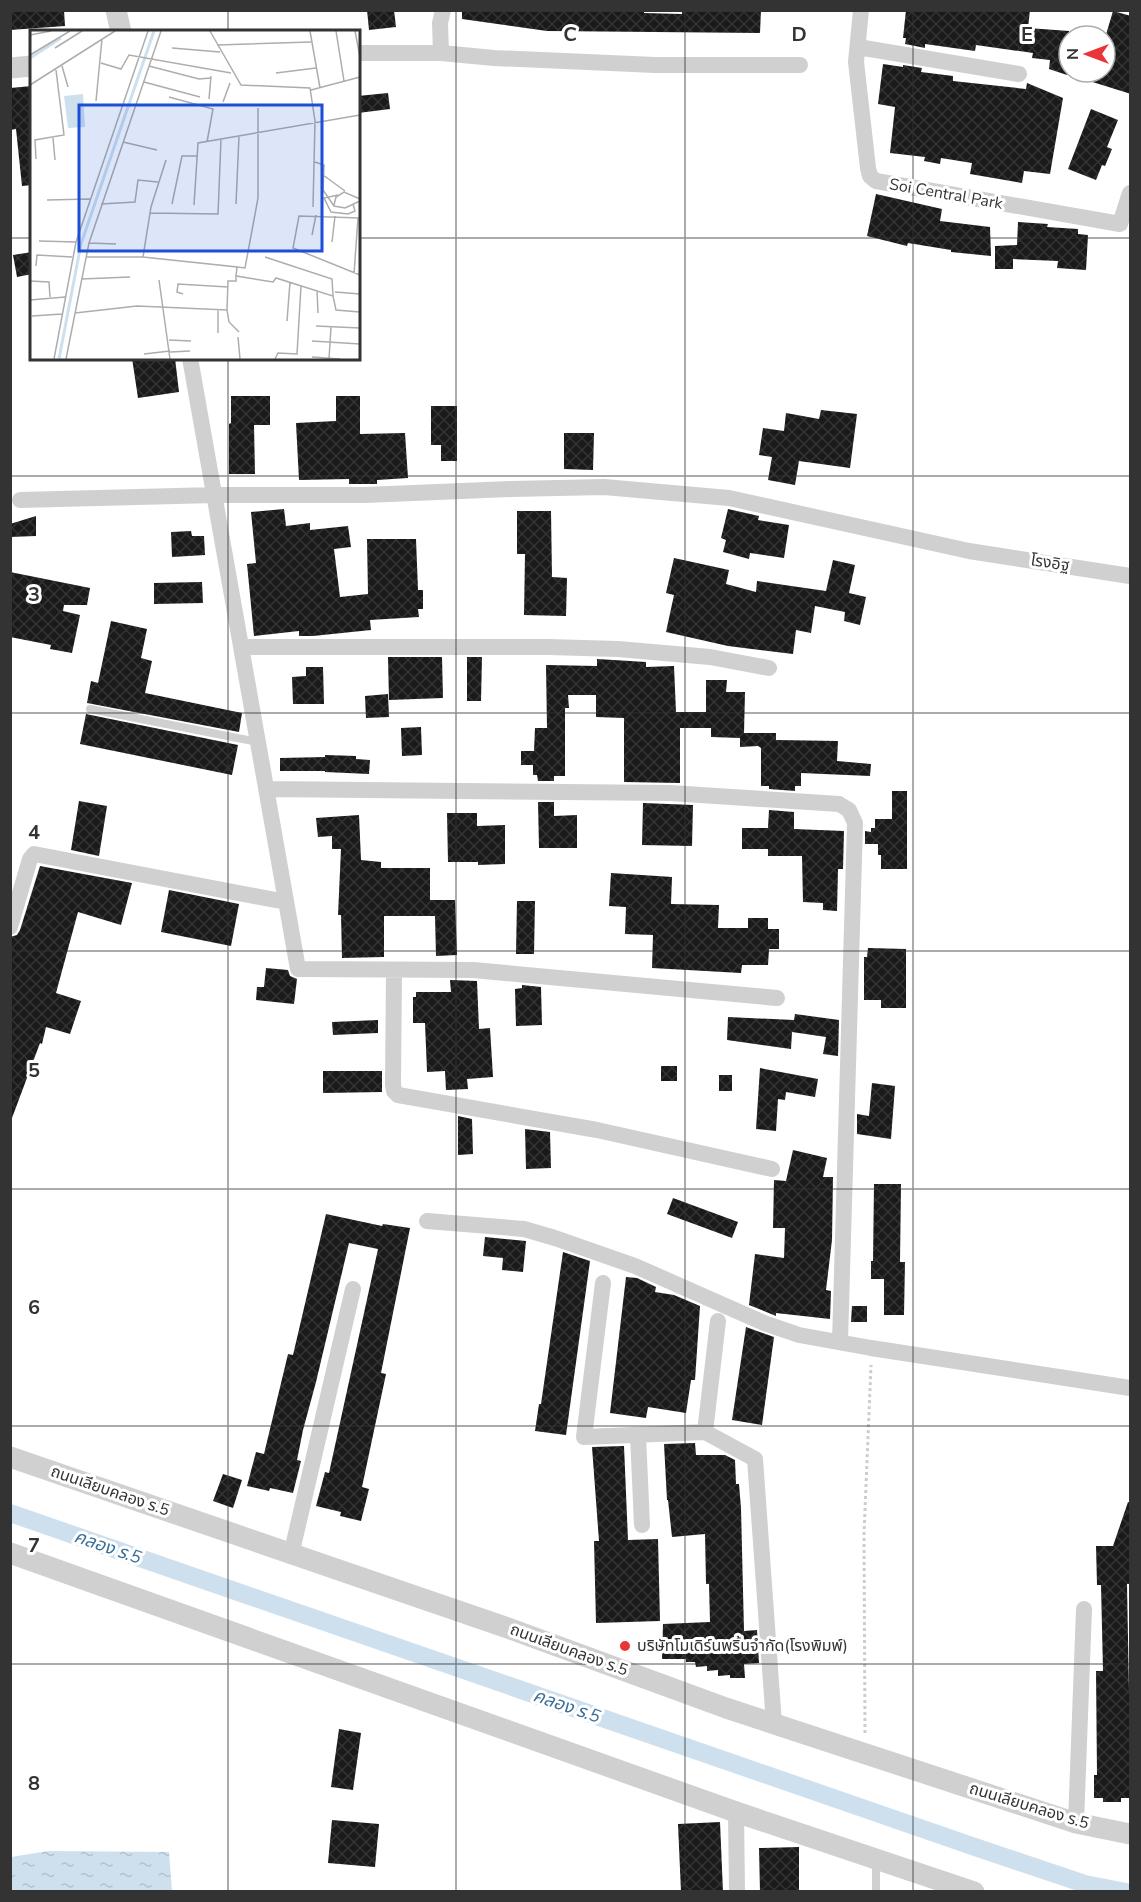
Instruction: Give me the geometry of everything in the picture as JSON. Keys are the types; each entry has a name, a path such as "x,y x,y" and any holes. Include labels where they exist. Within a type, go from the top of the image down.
{"street":[{"path":"116,10 121,30"},
{"path":"441,53 440,23 443,10"},
{"name":"Soi Central Park","path":"861,10 856,62 867,162 870,176 876,181 1120,224 1131,193"},
{"path":"858,47 1019,74"},
{"path":"360,53 441,53 606,63 800,65"},
{"path":"10,68 30,66"},
{"path":"190,360 243,647 298,969 498,972 777,999"},
{"name":"โรงอิฐ","path":"20,500 215,495 365,495 604,487 729,498 969,551 1131,576"},
{"path":"243,647 618,649 710,657 770,668"},
{"path":"267,789 670,793 839,804 849,810 855,822 840,1342"},
{"path":"10,927 31,856 34,854 286,902"},
{"path":"394,970 393,1084 394,1091 398,1095 597,1130 772,1169"},
{"path":"427,1221 514,1228 555,1238 635,1266 764,1323 799,1335 1131,1388"},
{"path":"603,1283 584,1437 705,1432 755,1459 774,1724"},
{"path":"291,1555 353,1289"},
{"path":"705,1432 718,1321"},
{"path":"638,1436 642,1525"},
{"name":"ถนนเลียบคลอง ร.5","path":"10,1457 291,1555 505,1626 774,1724 1076,1823 1131,1834"},
{"path":"10,1553 736,1812 974,1892"},
{"path":"1076,1823 1084,1609"},
{"path":"736,1812 737,1892"}],"lane":[{"path":"90,709 259,742"},
{"path":"876,1858 876,1892"}],"path":[{"path":"865,1753 864,1534 871,1348"}],"water":[{"path":"48,1851 169,1852 172,1891 11,1891 11,1857"}],"building":[{"path":"10,10 64,10 65,26 10,30"},
{"path":"367,10 394,10 396,27 369,30"},
{"path":"462,10 644,10 644,13 682,14 682,11 688,10 761,10 760,33 547,31 462,19"},
{"path":"906,10 1030,10 1028,28 1057,30 1057,72 1049,69 1050,60 1032,58 1033,53 976,45 975,51 925,44 925,48 905,44 906,38 903,38"},
{"path":"1113,11 1131,16 1131,94 1099,84 1117,84 1117,24 1109,24"},
{"path":"883,64 922,68 921,72 953,76 953,81 1026,89 1027,83 1063,98 1050,174 1024,171 1022,183 970,174 972,163 941,158 940,164 924,161 925,157 890,153 895,107 878,104"},
{"path":"30,86 30,185 22,186 16,129 10,130 10,88"},
{"path":"388,93 390,109 360,113 360,96"},
{"path":"1091,109 1118,120 1107,147 1112,149 1096,180 1068,169"},
{"path":"876,194 942,209 940,221 990,227 991,256 951,252 951,250 908,243 907,246 867,236"},
{"path":"1018,222 1078,229 1078,234 1088,235 1086,270 1057,268 1058,261 1013,259 1013,269 995,269 995,246 1017,245"},
{"path":"30,252 30,274 17,277 13,255"},
{"path":"132,360 175,360 179,392 138,398"},
{"path":"231,396 270,396 270,425 254,425 255,474 229,474"},
{"path":"336,396 360,396 360,434 405,433 408,478 377,480 377,484 349,484 349,479 299,480 296,423 336,421"},
{"path":"431,406 457,406 457,461 441,461 441,445 431,445"},
{"path":"821,410 857,414 850,468 799,461 795,485 768,480 772,457 759,455 763,428 784,431 786,413 819,419"},
{"path":"564,433 594,433 593,470 564,469"},
{"path":"284,509 286,526 310,523 310,530 348,526 351,547 334,549 340,597 368,594 367,539 416,539 418,590 423,590 423,609 418,609 419,617 370,620 371,630 313,636 299,636 299,631 254,636 247,564 256,563 251,512"},
{"path":"728,509 759,516 758,520 789,525 784,558 750,553 749,559 723,552 726,540 721,538"},
{"path":"517,511 551,511 552,577 567,578 566,616 524,615 525,554 517,554"},
{"path":"36,516 36,536 10,537 10,524"},
{"path":"191,531 192,536 204,536 205,555 172,557 171,532"},
{"path":"674,558 729,570 726,584 756,592 757,581 826,591 833,560 855,565 849,593 866,597 860,625 844,621 845,612 815,606 811,633 796,630 793,654 728,646 666,632 674,595 666,593"},
{"path":"10,572 90,588 87,605 64,605 63,611 80,615 72,653 50,649 51,645 10,637"},
{"path":"202,582 203,603 154,604 154,583"},
{"path":"111,621 147,629 141,658 152,661 145,693 242,713 239,732 87,703 91,681 98,683"},
{"path":"388,657 442,657 443,698 389,700"},
{"path":"467,657 482,657 481,701 467,701"},
{"path":"597,659 646,662 646,667 674,666 676,712 706,712 706,680 727,680 726,692 745,692 744,733 776,733 776,740 838,741 837,761 871,764 870,776 801,773 801,786 795,786 795,791 769,789 769,786 761,786 761,748 758,746 740,747 740,738 711,737 711,728 680,728 680,783 624,782 624,718 596,717 596,695 568,695 569,708 565,708 565,776 554,776 554,781 538,781 537,775 533,775 533,765 521,765 521,751 534,751 535,728 547,728 546,665 597,666"},
{"path":"306,667 323,667 324,704 293,704 292,677 306,676"},
{"path":"388,694 389,717 366,718 365,696"},
{"path":"86,714 238,745 232,775 80,744"},
{"path":"421,727 422,755 402,756 401,728"},
{"path":"325,755 356,756 356,759 370,760 369,774 280,771 280,758 325,757"},
{"path":"892,791 907,791 907,869 881,869 878,844 865,844 865,831 871,832 871,828 875,828 875,819 892,819"},
{"path":"79,801 107,806 99,856 71,850"},
{"path":"538,802 554,802 554,816 577,815 577,848 539,848"},
{"path":"643,803 693,805 692,846 642,845"},
{"path":"769,810 794,812 794,829 844,831 843,869 838,869 837,911 823,910 823,903 803,902 802,856 768,856 768,849 742,849 742,828 768,828"},
{"path":"447,813 477,813 477,826 505,825 505,864 478,865 478,862 448,862"},
{"path":"359,815 361,860 381,862 381,868 430,868 430,900 455,900 457,955 436,956 435,916 384,916 384,957 342,958 341,915 338,915 341,849 332,849 332,836 318,837 316,818"},
{"path":"40,866 132,883 121,925 78,912 56,993 81,1001 70,1034 46,1027 42,1044 40,1043 12,1118 10,937 17,935 20,930"},
{"path":"611,873 672,877 671,904 719,905 718,928 748,928 748,918 768,918 768,929 779,929 779,949 769,949 768,965 742,965 741,973 652,968 653,935 625,934 626,907 609,906"},
{"path":"169,890 239,904 231,946 161,932"},
{"path":"517,901 535,901 534,954 516,954"},
{"path":"868,948 906,949 906,1008 881,1008 881,1000 864,1000 864,957 867,957"},
{"path":"266,968 288,970 290,976 297,979 294,1004 256,1000 257,987 264,987"},
{"path":"450,980 477,981 479,1029 490,1028 493,1077 467,1079 468,1089 446,1090 445,1071 427,1072 425,1023 413,1023 413,997 416,997 416,992 451,992"},
{"path":"522,985 541,987 542,1025 516,1026 515,989 522,988"},
{"path":"795,1014 839,1020 838,1056 823,1054 826,1037 792,1032 791,1049 727,1040 728,1017 794,1020"},
{"path":"378,1020 378,1033 333,1035 332,1022"},
{"path":"661,1066 677,1066 677,1081 661,1081"},
{"path":"760,1068 818,1079 815,1097 786,1092 785,1100 778,1099 776,1131 756,1129"},
{"path":"323,1071 382,1071 382,1092 323,1093"},
{"path":"719,1075 732,1075 732,1091 719,1091"},
{"path":"872,1083 895,1086 891,1139 857,1134 857,1114 869,1116"},
{"path":"458,1116 472,1119 473,1154 458,1155"},
{"path":"525,1129 550,1132 551,1168 526,1169"},
{"path":"793,1150 827,1158 823,1177 833,1177 832,1240 826,1290 831,1291 830,1319 776,1313 776,1316 749,1305 755,1254 784,1258 785,1228 773,1228 774,1180 786,1181"},
{"path":"874,1184 901,1184 900,1262 905,1262 904,1315 884,1315 884,1279 871,1279"},
{"path":"673,1198 738,1222 732,1238 667,1214"},
{"path":"326,1214 382,1226 383,1224 410,1228 381,1373 386,1374 362,1487 369,1489 361,1521 340,1516 341,1512 316,1506 325,1472 329,1473 378,1249 349,1243 303,1430 297,1460 301,1461 293,1493 247,1486 256,1452 264,1454 288,1354 293,1355"},
{"path":"485,1237 526,1241 523,1272 502,1270 503,1258 483,1256"},
{"path":"563,1252 590,1261 566,1435 535,1431"},
{"path":"626,1277 637,1278 656,1287 655,1292 674,1295 700,1306 695,1380 691,1380 686,1413 648,1407 646,1418 610,1413"},
{"path":"852,1306 867,1306 867,1322 851,1322"},
{"path":"746,1327 774,1337 762,1425 732,1420"},
{"path":"695,1443 696,1455 725,1455 735,1460 736,1484 739,1484 741,1508 744,1631 757,1630 759,1663 744,1664 745,1678 730,1678 730,1675 718,1676 718,1670 707,1671 707,1666 696,1667 695,1662 686,1662 686,1659 662,1659 663,1624 710,1622 709,1584 706,1584 705,1534 672,1537 667,1500 664,1444"},
{"path":"624,1446 628,1540 658,1539 660,1621 596,1623 594,1541 599,1541 592,1447"},
{"path":"223,1474 242,1480 233,1508 213,1501"},
{"path":"1128,1502 1131,1503 1130,1584 1127,1584 1131,1798 1121,1798 1121,1802 1103,1802 1103,1798 1094,1798 1094,1775 1097,1775 1096,1671 1103,1671 1101,1585 1097,1585 1096,1546 1113,1546"},
{"path":"339,1729 361,1733 353,1790 331,1787"},
{"path":"332,1820 379,1824 375,1867 328,1863"},
{"path":"720,1822 723,1892 681,1892 678,1824"},
{"path":"799,1847 799,1892 760,1892 759,1848"}],"waterway":[{"name":"คลอง ร.5","path":"10,1513 972,1846 1085,1884 1126,1892"}],"place":[{"name":"บริษัทโมเดิร์นพริ้นจำกัด(โรงพิมพ์)","path":"625,1646"}]}
